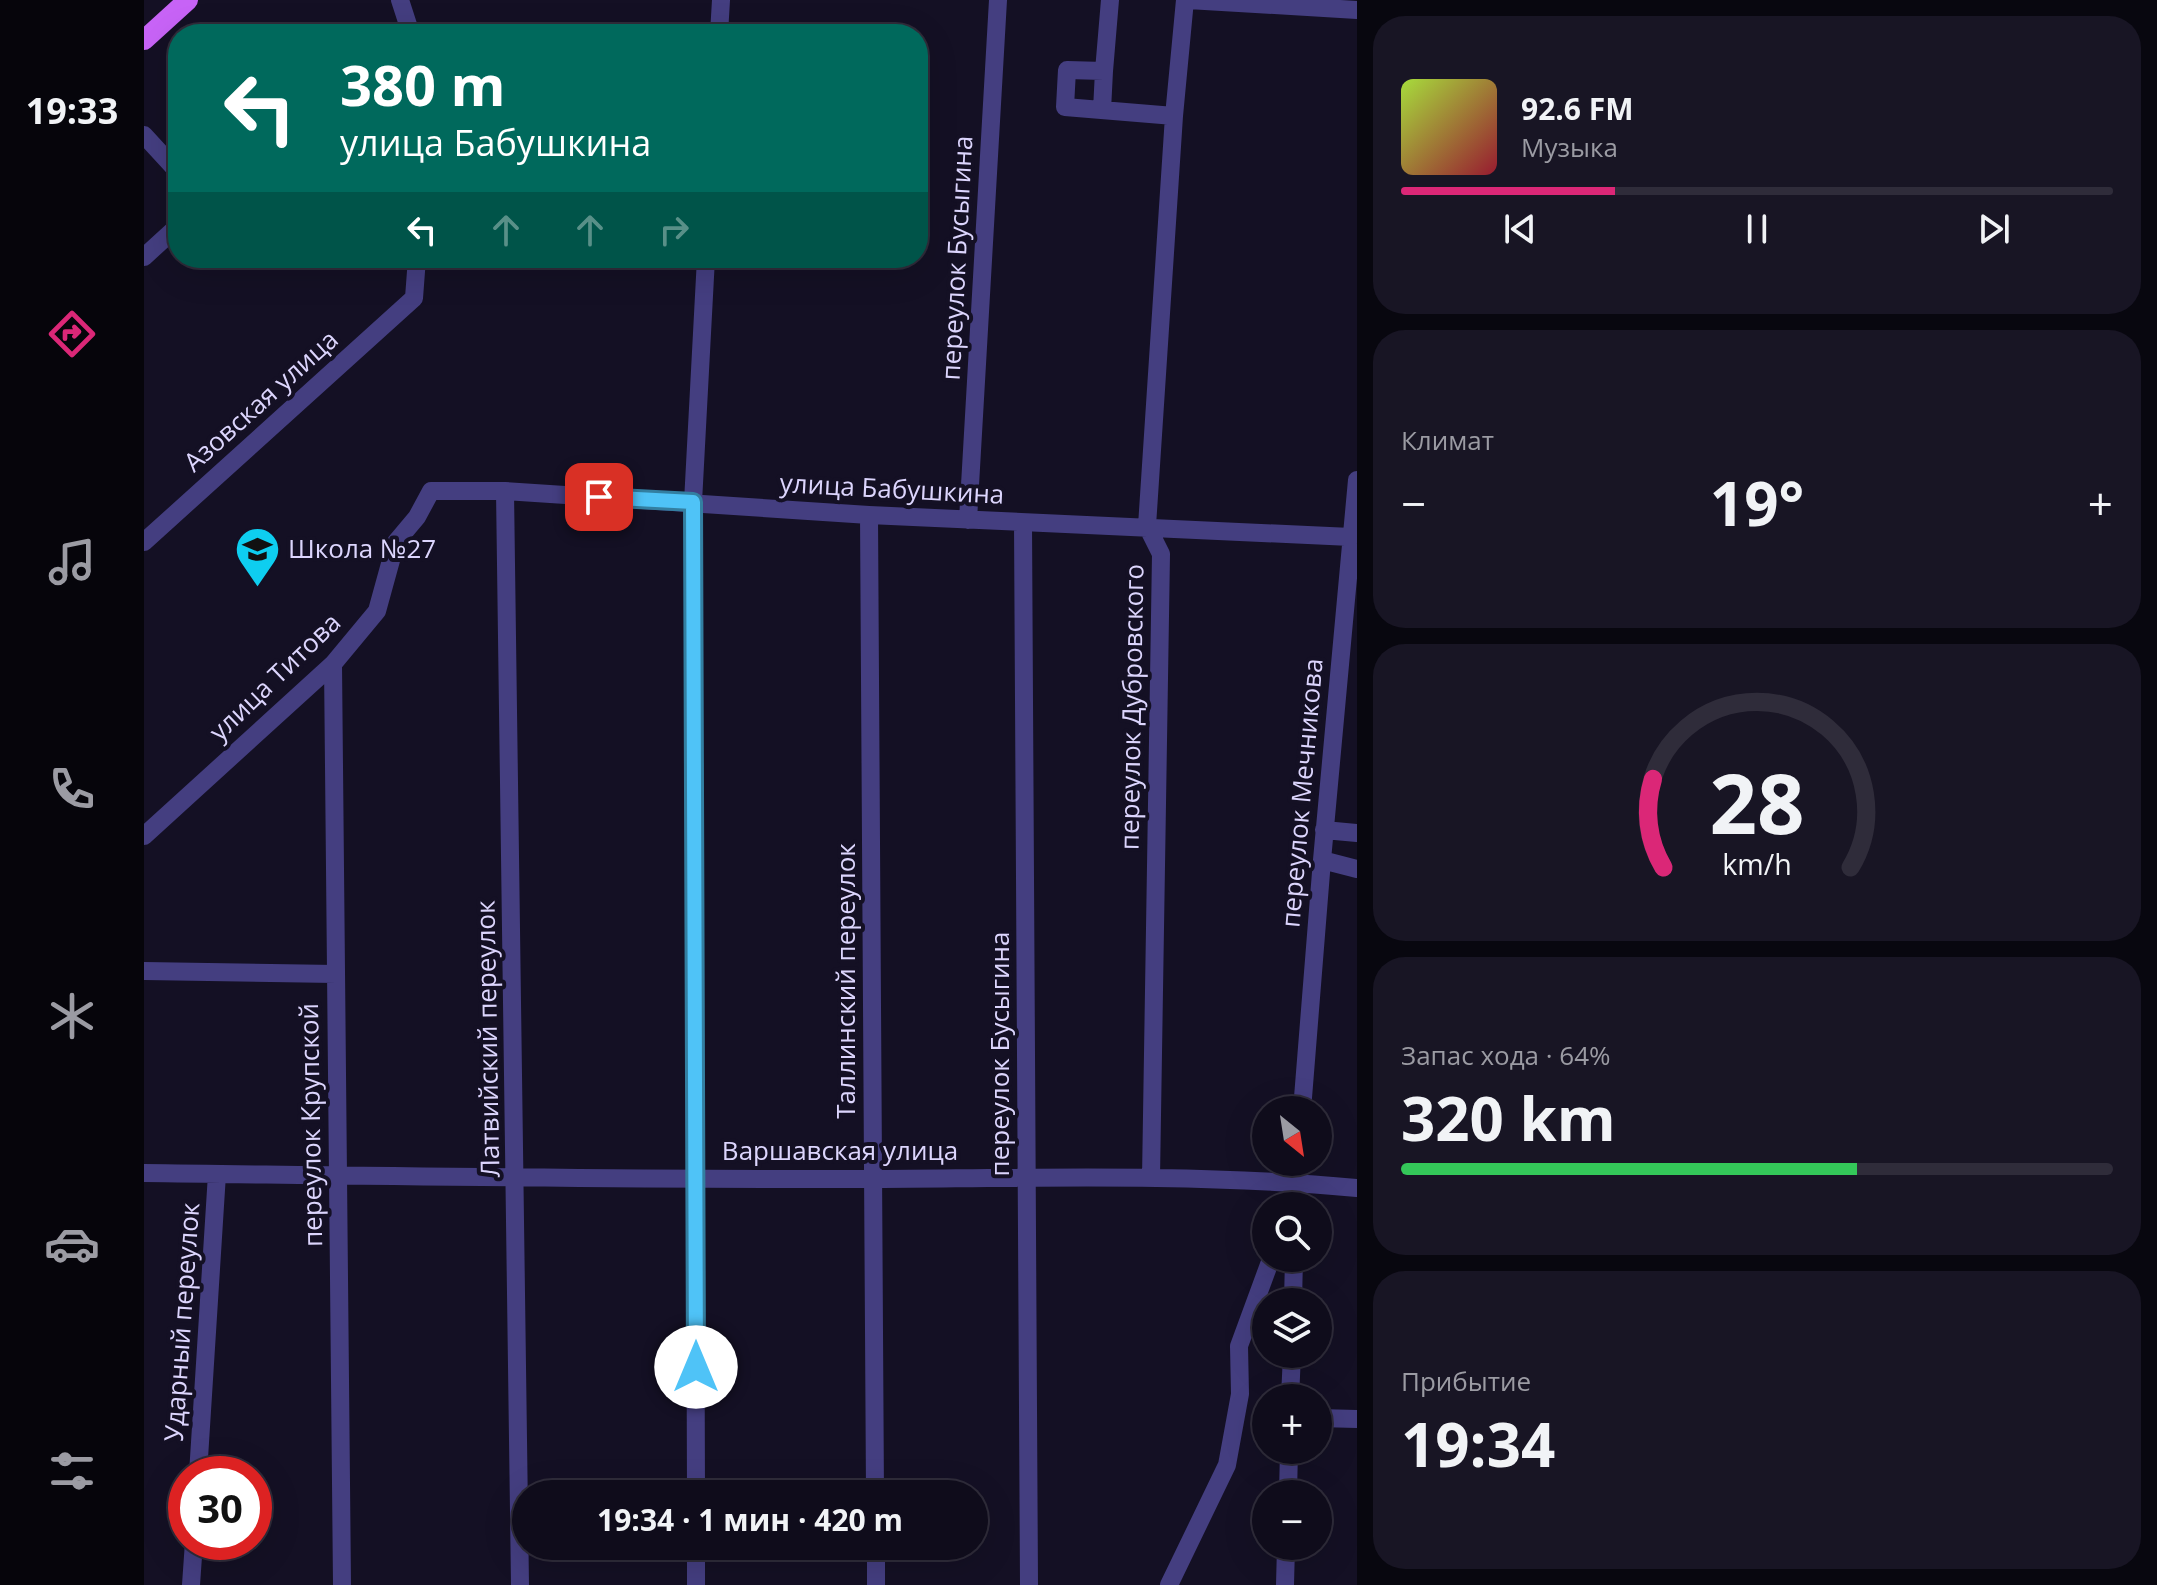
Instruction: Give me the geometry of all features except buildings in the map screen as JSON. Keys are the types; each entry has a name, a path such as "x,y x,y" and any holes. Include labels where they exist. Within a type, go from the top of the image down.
{"main road":[{"path":"144,40 188,0"}],"street":[{"path":"400,0 408,24"},
{"path":"720,24 721,0"},
{"name":"переулок Бусыгина","path":"968,520 998,0"},
{"path":"1102,110 1110,0"},
{"path":"1187,0 1308,4 1357,10"},
{"name":"переулок Дубровского","path":"1151,1178 1161,554 1147,526 1174,116 1187,0"},
{"path":"1104,71 1067,70 1065,107 1174,116"},
{"path":"144,135 168,161"},
{"path":"144,257 168,235"},
{"name":"Азовская улица","path":"144,542 414,298 416,268"},
{"path":"696,1480 693,502 705,268"},
{"name":"переулок Мечникова","path":"1303,1096 1357,480"},
{"name":"улица Бабушкина","path":"431,491 505,491 869,515 1351,537"},
{"name":"улица Титова","path":"144,836 333,664 377,611 396,542 417,517 431,491"},
{"name":"Латвийский переулок","path":"505,491 520,1585"},
{"name":"Таллинский переулок","path":"869,515 875,1480"},
{"name":"переулок Бусыгина","path":"1023,523 1029,1585"},
{"name":"переулок Крупской","path":"333,664 342,1585"},
{"path":"1324,830 1357,833"},
{"path":"1322,860 1357,869"},
{"path":"144,971 336,974"},
{"name":"Варшавская улица","path":"144,1173 1151,1178 1296,1182 1357,1188"},
{"name":"Ударный переулок","path":"199,1456 217,1174"},
{"path":"1296,1192 1297,1176"},
{"path":"1169,1585 1227,1465 1240,1394 1239,1346 1266,1272"},
{"path":"1332,1418 1357,1419"},
{"path":"191,1585 193,1560"},
{"path":"696,1560 696,1585"},
{"path":"876,1560 876,1585"},
{"path":"1285,1585 1286,1560"}],"place":[{"name":"Школа №27","path":"257,588"}],"route":[{"path":"599,497 693,502 696,1367"}]}
